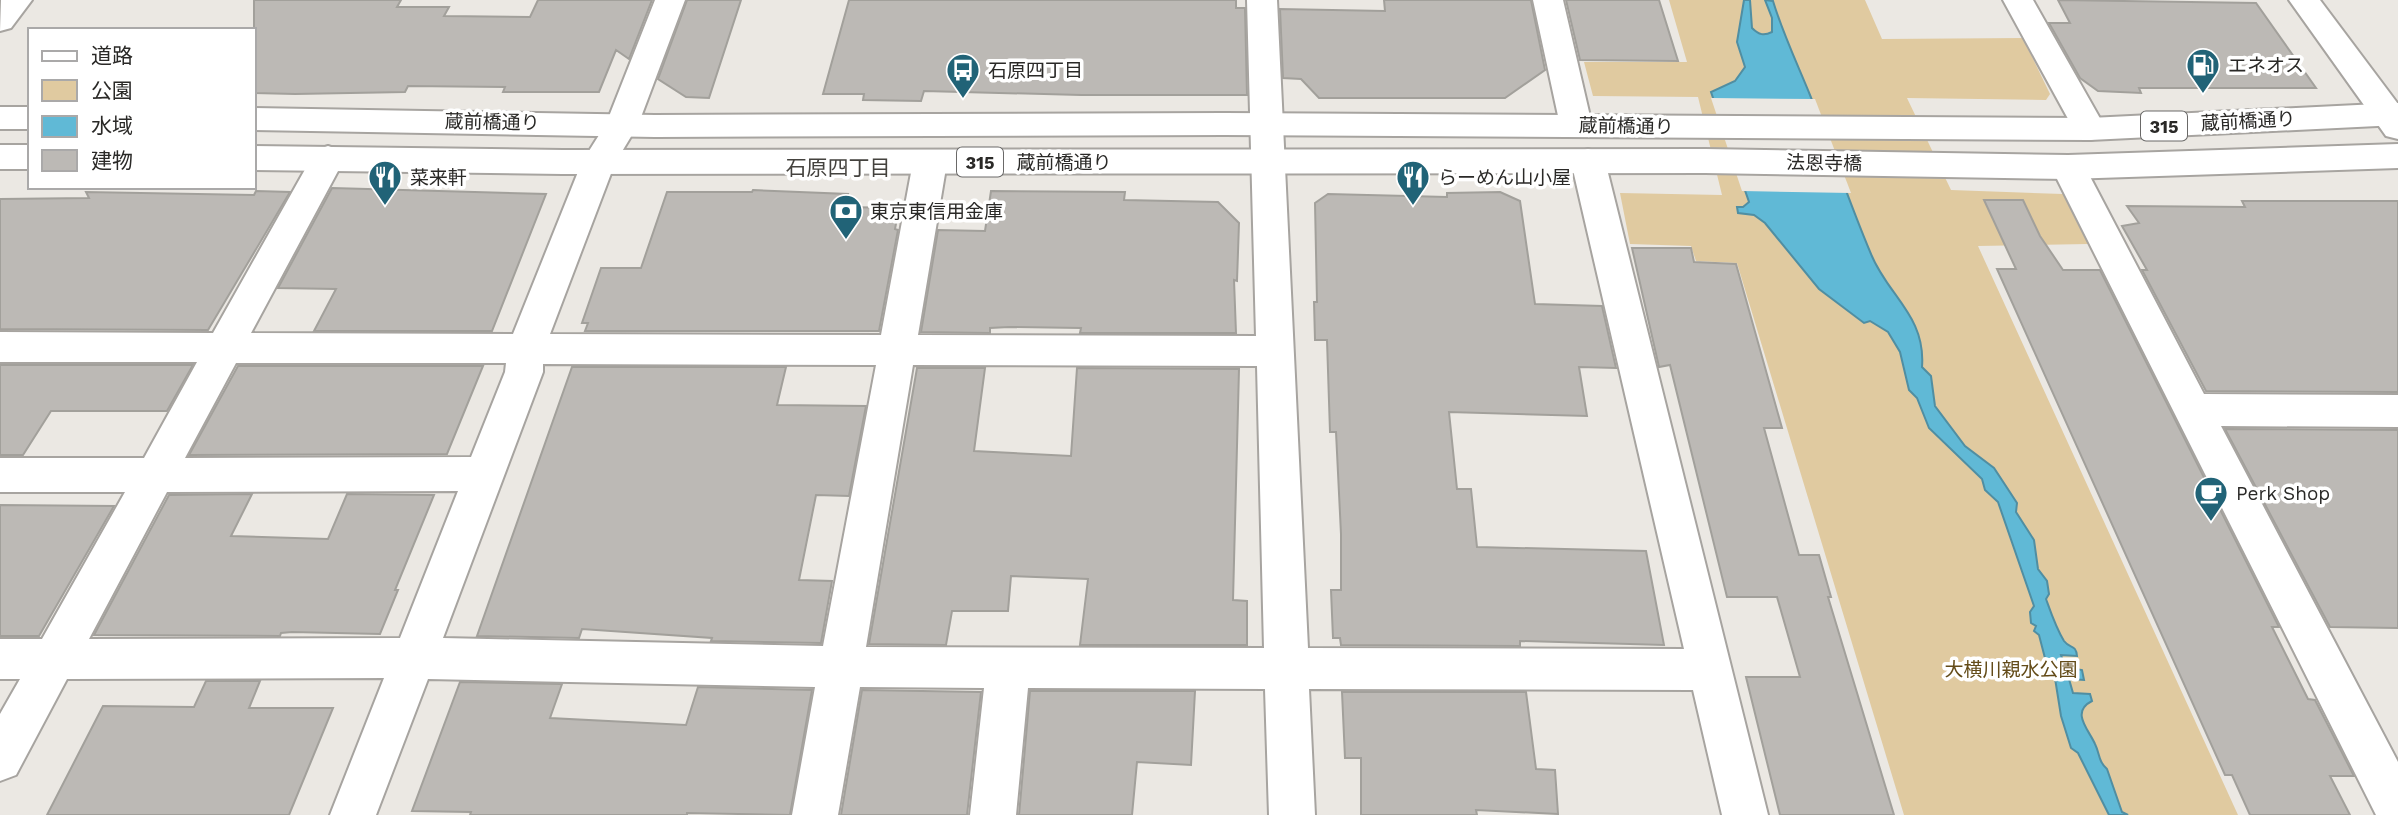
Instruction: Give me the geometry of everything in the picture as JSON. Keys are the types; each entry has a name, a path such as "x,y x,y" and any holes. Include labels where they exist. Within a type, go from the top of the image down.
{"street":[{"path":"353,815 482,474 524,372 526,347 599,162 622,125 670,0"},
{"path":"1262,0 1292,815"},
{"path":"1548,0 1745,815"},
{"path":"2018,0 2090,129"},
{"path":"2304,0 2395,119"},
{"path":"0,118 28,118"},
{"name":"蔵前橋通り","path":"256,119 622,125 1267,124 1582,143 1705,161"},
{"name":"蔵前橋通り","path":"1929,128 2090,129 2395,119"},
{"name":"蔵前橋通り","path":"256,158 599,162 1268,162 1582,143 1696,126"},
{"name":"法恩寺橋","path":"1696,126 1929,128"},
{"name":"蔵前橋通り","path":"1944,164 2068,167 2398,156"},
{"path":"0,157 28,157"},
{"path":"0,759 158,475 224,347 328,158"},
{"name":"法恩寺橋","path":"1705,161 1944,164"},
{"path":"815,815 930,162"},
{"path":"2068,167 2398,810"},
{"path":"0,347 1275,351"},
{"path":"2194,410 2398,411"},
{"path":"0,475 482,474"},
{"path":"0,659 412,658 841,667 1710,670"},
{"path":"993,815 1008,668"}],"green space":[{"name":"大横川親水公園","path":"1669,0 1865,0 1882,39 2023,38 2050,94 2046,100 1907,98 1951,190 2063,194 2088,244 1978,246 2238,815 1904,815 1737,263 1696,261 1691,246 1630,244 1620,193 1722,195 1698,97 1593,96 1584,62 1687,62"}],"water":[{"path":"1744,0 1750,0 1752,28 1764,34 1772,32 1772,18 1765,0 1773,1 1871,254 1918,334 1922,349 1922,367 1931,376 1935,406 1965,446 1994,468 2017,503 2016,512 2034,540 2038,569 2047,581 2049,594 2046,599 2054,620 2064,641 2076,652 2077,656 2061,655 2065,667 2082,670 2084,680 2069,679 2073,693 2090,694 2092,701 2082,710 2083,721 2107,769 2122,812 2128,815 2109,815 2078,753 2071,748 2061,716 2054,672 2046,662 2039,635 2034,631 2036,626 2031,623 2030,612 2034,606 1998,502 1985,490 1982,479 1929,428 1917,398 1909,390 1900,352 1888,332 1870,321 1864,323 1819,289 1765,223 1754,215 1738,213 1737,207 1743,207 1749,202 1711,92 1735,81 1745,67 1737,42"}],"pier":[{"path":"1711,98 1815,99 1851,193 1742,191"}],"building":[{"path":"254,0 401,0 397,7 449,7 444,16 530,17 538,0 652,0 629,59 616,50 599,92 503,92 505,87 408,86 405,92 256,93"},
{"path":"687,0 741,0 709,98 686,97 658,79"},
{"path":"849,0 1236,0 1236,8 1245,8 1247,95 924,91 921,101 863,100 864,94 823,94"},
{"path":"1384,0 1531,0 1545,70 1505,98 1319,98 1301,79 1283,78 1280,9 1385,11"},
{"path":"1566,0 1659,0 1678,61 1580,60"},
{"path":"2058,0 2256,3 2316,88 2139,88 2141,93 2098,91 2080,78 2049,23 2070,23"},
{"path":"332,188 546,194 492,331 314,331 336,289 278,288"},
{"path":"753,190 848,194 845,207 899,208 895,229 898,230 879,331 585,331 588,323 582,323 601,268 641,268 667,192"},
{"path":"256,191 290,192 208,330 0,329 0,199 89,198 86,192 254,195"},
{"path":"991,191 1125,192 1124,200 1218,202 1239,223 1237,281 1234,280 1236,333 1080,333 1081,328 1009,327 990,328 990,333 921,332 938,230 985,231"},
{"path":"1500,192 1520,201 1535,304 1602,306 1616,368 1579,367 1587,416 1449,412 1457,489 1471,489 1477,547 1646,551 1664,645 1520,641 1520,646 1341,645 1340,638 1333,638 1331,590 1341,590 1341,534 1336,432 1330,432 1327,340 1315,340 1315,203 1328,194 1447,197 1447,193"},
{"path":"1984,200 2023,200 2040,236 2063,270 2100,270 2279,627 2272,627 2308,699 2315,700 2354,776 2330,776 2350,815 2250,815 2232,775 2225,775 1997,269 2016,269"},
{"path":"2242,201 2398,201 2398,392 2206,391 2142,270 2147,270 2122,226 2139,223 2127,206 2245,207"},
{"path":"1632,248 1691,248 1694,262 1736,264 1782,428 1764,428 1799,555 1819,555 1831,597 1828,597 1894,815 1780,815 1746,677 1800,677 1777,597 1727,597 1670,365 1659,367"},
{"path":"0,365 193,365 167,411 51,411 23,455 0,455"},
{"path":"238,366 483,366 447,454 189,455"},
{"path":"572,367 786,367 777,405 866,406 849,496 816,495 799,580 832,581 821,643 711,641 712,638 582,629 579,638 477,636"},
{"path":"917,368 985,368 974,451 1071,456 1077,368 1239,369 1233,600 1247,601 1247,645 1080,645 1088,579 1011,576 1008,611 952,611 946,645 869,644"},
{"path":"2225,429 2398,430 2398,628 2330,627"},
{"path":"252,494 231,536 328,539 347,494 434,495 380,634 292,632 281,633 280,636 94,635 169,495"},
{"path":"0,505 114,506 39,636 0,636"},
{"path":"206,681 260,681 249,708 333,708 289,815 47,815 103,706 194,707"},
{"path":"460,682 562,684 550,718 686,725 698,687 812,690 790,815 470,815 471,812 412,811"},
{"path":"862,690 981,692 967,815 841,815"},
{"path":"1030,691 1195,691 1191,765 1137,762 1132,815 1019,815"},
{"path":"1342,692 1526,692 1536,769 1555,770 1558,814 1476,810 1477,815 1361,815 1361,758 1345,758"}],"place":[{"name":"エネオス","path":"2203,95"},
{"name":"石原四丁目","path":"963,100"},
{"name":"菜来軒","path":"385,207"},
{"name":"らーめん山小屋","path":"1413,207"},
{"name":"東京東信用金庫","path":"846,241"},
{"name":"Perk Shop","path":"2211,523"}],"district":[{"name":"石原四丁目","path":"838,167"}]}
